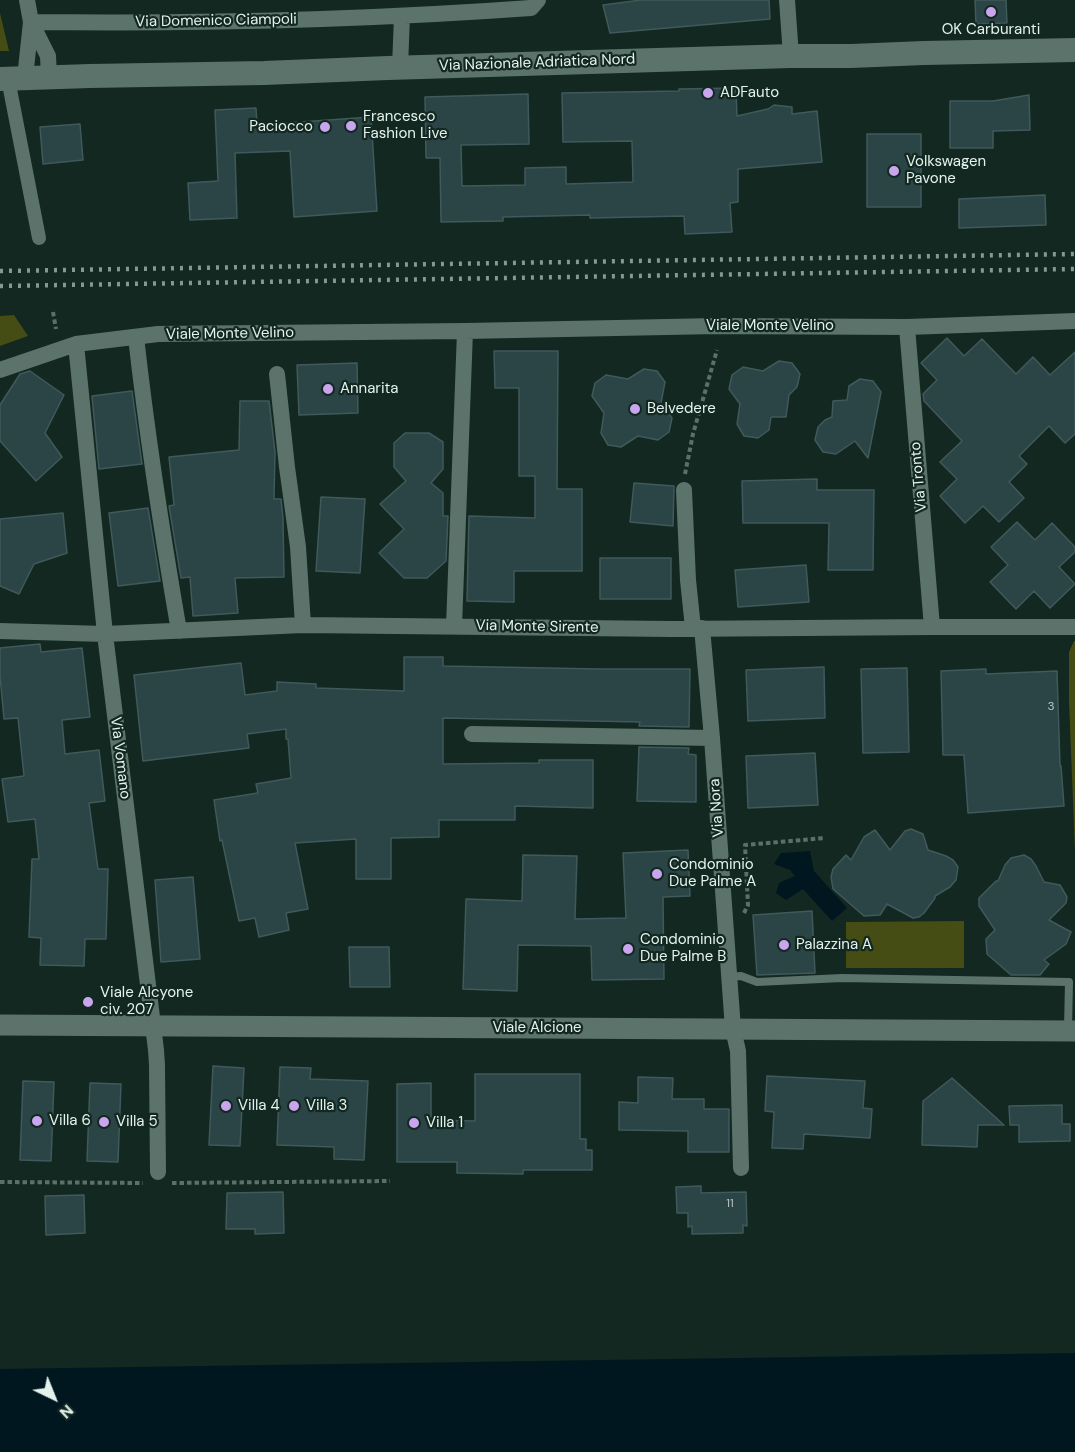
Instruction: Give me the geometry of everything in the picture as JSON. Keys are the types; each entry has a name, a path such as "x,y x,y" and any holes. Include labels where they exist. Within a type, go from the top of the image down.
{"main road":[{"name":"Via Nazionale Adriatica Nord","path":"20,78 1075,50"}],"street":[{"path":"20,78 48,56 31,22 27,0"},
{"name":"Via Domenico Ciampoli","path":"31,22 214,22 402,16 531,8 537,0"},
{"path":"787,0 791,56"},
{"path":"400,67 402,16"},
{"path":"31,22 20,78 39,238"},
{"name":"Viale Monte Velino","path":"0,370 76,344 158,334 717,326 907,327 1075,321"},
{"name":"Via Tronto","path":"907,327 932,627"},
{"path":"454,626 465,331"},
{"path":"136,337 147,430 179,631"},
{"name":"Via Vomano","path":"76,344 105,634 157,1065 157,1179"},
{"path":"277,374 298,547 303,625"},
{"name":"Via Nora","path":"684,490 688,580 702,628 712,738 733,1029 738,1051 741,1168"},
{"name":"Via Monte Sirente","path":"0,631 105,634 303,625 671,628 1075,627"},
{"path":"472,734 712,738"},
{"name":"Viale Alcione","path":"0,1025 1072,1031"}],"lane":[{"path":"730,977 741,976 757,982 842,978 1069,982 1072,1031"}],"path":[{"path":"53,312 56,330"},
{"path":"684,490 684,478 693,434 717,350"},
{"path":"741,917 748,905 745,845 825,838"},
{"path":"0,1182 157,1179 390,1181"}],"green space":[{"path":"0,13 9,51 0,51"},
{"path":"14,315 28,336 0,346 0,316"},
{"path":"1074,641 1075,851 1069,702 1069,652"},
{"path":"964,921 964,968 846,968 846,922"}],"water":[{"path":"810,851 814,871 847,908 832,921 803,889 786,900 776,893 779,883 795,876 790,870 774,864 781,853"},
{"path":"1075,1353 1075,1452 0,1452 0,1369"}],"building":[{"path":"641,0 769,0 770,19 610,33 603,5"},
{"name":"OK Carburanti","path":"975,0 1006,0 1007,23 976,24"},
{"path":"736,88 737,116 768,109 774,105 792,107 792,114 817,111 822,162 738,169 738,202 730,203 732,232 685,234 684,216 503,217 503,221 441,222 440,158 426,158 425,97 528,94 529,144 461,145 462,186 525,185 525,168 566,167 566,184 633,182 632,141 563,142 562,93"},
{"path":"1029,95 1030,130 993,131 993,148 950,148 950,101 993,101"},
{"path":"256,108 257,125 371,117 377,211 294,217 290,151 235,153 237,218 190,220 188,183 218,181 215,110"},
{"path":"80,124 83,160 43,164 40,127"},
{"name":"Volkswagen Pavone","path":"867,134 921,134 921,207 867,207"},
{"path":"1045,195 1046,225 959,228 959,199"},
{"path":"947,338 964,356 982,339 1016,374 1033,357 1050,375 1075,352 1075,434 1065,443 1049,426 1019,456 1027,464 1009,482 1024,498 999,522 983,506 965,523 940,496 957,479 940,462 962,441 924,401 923,394 937,380 921,363"},
{"path":"494,351 558,351 557,489 582,489 582,571 514,571 514,602 467,601 469,516 535,518 535,476 519,476 519,388 495,388"},
{"path":"779,361 792,363 800,374 797,387 789,395 786,417 771,417 769,430 758,438 744,436 737,424 740,404 729,389 732,375 743,367 763,371"},
{"name":"Annarita","path":"357,363 358,413 299,415 297,365"},
{"name":"Belvedere","path":"644,369 657,371 665,382 661,403 672,418 669,432 658,440 638,436 621,447 608,445 601,433 604,413 592,396 595,383 606,375 628,379"},
{"path":"30,371 64,395 45,433 62,457 36,481 0,441 0,405 20,374"},
{"path":"860,379 873,381 881,392 868,458 855,441 836,454 823,452 815,440 818,427 832,417 833,401 847,400 849,386"},
{"path":"132,391 142,464 99,469 92,396"},
{"path":"240,401 269,401 275,452 274,499 281,499 283,518 284,577 235,578 238,613 193,616 190,577 181,578 169,506 174,505 169,457 239,450"},
{"path":"405,433 429,433 443,442 443,469 431,483 443,493 443,516 448,516 446,561 427,578 404,578 379,553 404,529 380,504 406,481 394,467 394,443"},
{"path":"817,479 817,490 874,490 873,570 828,570 829,523 743,523 742,481"},
{"path":"634,483 674,486 673,526 630,522"},
{"path":"321,497 365,499 360,573 316,571"},
{"path":"148,508 160,581 118,586 109,513"},
{"path":"63,513 67,553 34,564 19,594 0,586 0,519"},
{"path":"1017,522 1035,540 1052,523 1075,547 1075,552 1059,567 1075,584 1050,608 1034,591 1016,609 990,582 1008,565 991,547"},
{"path":"600,558 671,558 671,599 600,599"},
{"path":"806,565 809,602 738,607 735,570"},
{"path":"40,644 41,652 82,648 90,717 62,720 65,754 99,750 105,801 89,803 98,869 108,869 106,939 85,939 84,966 40,965 41,938 29,937 32,859 39,859 35,819 8,822 2,779 24,776 18,718 4,719 0,648"},
{"path":"404,657 443,657 443,666 690,669 689,727 639,726 640,722 443,718 443,764 593,760 593,808 515,806 515,820 439,820 439,837 391,838 391,879 356,879 356,839 295,843 308,909 286,913 289,930 259,937 255,918 239,921 222,840 220,841 214,800 258,793 256,784 291,778 286,729 247,734 249,748 143,761 134,675 241,663 245,695 277,691 277,682 316,684 316,688 404,691"},
{"path":"824,667 825,718 748,721 746,670"},
{"path":"907,668 909,752 863,753 861,669"},
{"path":"986,669 986,674 1057,671 1060,766 1064,806 968,813 964,755 943,755 941,671"},
{"path":"639,747 689,748 688,754 696,755 696,802 637,801"},
{"path":"815,753 818,805 748,808 746,756"},
{"path":"911,829 923,834 928,850 953,860 958,867 956,880 950,887 935,896 919,917 913,918 887,904 880,915 864,916 833,889 831,877 833,869 846,855 851,860 864,837 875,830 890,850 905,831"},
{"path":"688,850 690,896 663,897 664,979 592,980 591,946 518,945 517,991 463,989 466,899 522,901 523,855 577,856 575,919 626,918 623,853"},
{"path":"1024,855 1031,859 1044,882 1060,885 1067,897 1066,903 1049,920 1071,932 1066,944 1044,960 1049,964 1040,975 1011,975 987,954 986,939 995,930 979,906 979,898 998,881 1011,858"},
{"path":"193,877 200,959 161,962 155,880"},
{"name":"Palazzina A","path":"812,911 815,973 757,975 753,915"},
{"path":"349,947 389,947 390,987 350,987"},
{"name":"Villa 4","path":"213,1066 244,1068 240,1146 209,1145"},
{"path":"280,1067 311,1068 310,1079 368,1081 364,1160 334,1159 334,1147 277,1145"},
{"path":"475,1074 580,1074 580,1139 586,1139 586,1150 592,1150 592,1170 523,1170 523,1174 457,1173 457,1162 397,1162 397,1084 431,1083 431,1120 475,1121"},
{"path":"767,1076 865,1081 863,1108 872,1109 870,1138 804,1134 803,1149 772,1148 774,1112 765,1111"},
{"path":"638,1077 673,1078 672,1099 704,1099 704,1109 729,1109 729,1152 688,1152 688,1131 619,1130 619,1102 638,1103"},
{"path":"952,1078 1004,1125 978,1125 977,1147 922,1145 923,1101"},
{"name":"Villa 6","path":"23,1081 54,1082 51,1161 20,1160"},
{"name":"Villa 5","path":"90,1083 121,1084 118,1162 87,1161"},
{"path":"1062,1105 1062,1124 1070,1124 1070,1141 1019,1142 1019,1125 1010,1125 1009,1106"},
{"path":"701,1186 701,1193 746,1192 747,1226 743,1225 743,1233 692,1234 692,1226 688,1227 688,1213 677,1213 676,1187"},
{"path":"283,1192 284,1233 255,1234 255,1229 226,1229 227,1193"},
{"path":"84,1195 85,1233 46,1235 45,1196"}],"railway":[{"path":"0,271 1075,254"},
{"path":"0,286 1075,269"}],"place":[{"name":"OK Carburanti","path":"991,12"},
{"name":"ADFauto","path":"708,93"},
{"name":"Francesco Fashion Live","path":"351,126"},
{"name":"Paciocco","path":"325,127"},
{"name":"Volkswagen Pavone","path":"894,171"},
{"name":"Annarita","path":"328,389"},
{"name":"Belvedere","path":"635,409"},
{"name":"Condominio Due Palme A","path":"657,874"},
{"name":"Palazzina A","path":"784,945"},
{"name":"Condominio Due Palme B","path":"628,949"},
{"name":"Viale Alcyone civ. 207","path":"88,1002"},
{"name":"Villa 4","path":"226,1106"},
{"name":"Villa 3","path":"294,1106"},
{"name":"Villa 6","path":"37,1121"},
{"name":"Villa 5","path":"104,1122"},
{"name":"Villa 1","path":"414,1123"}]}
